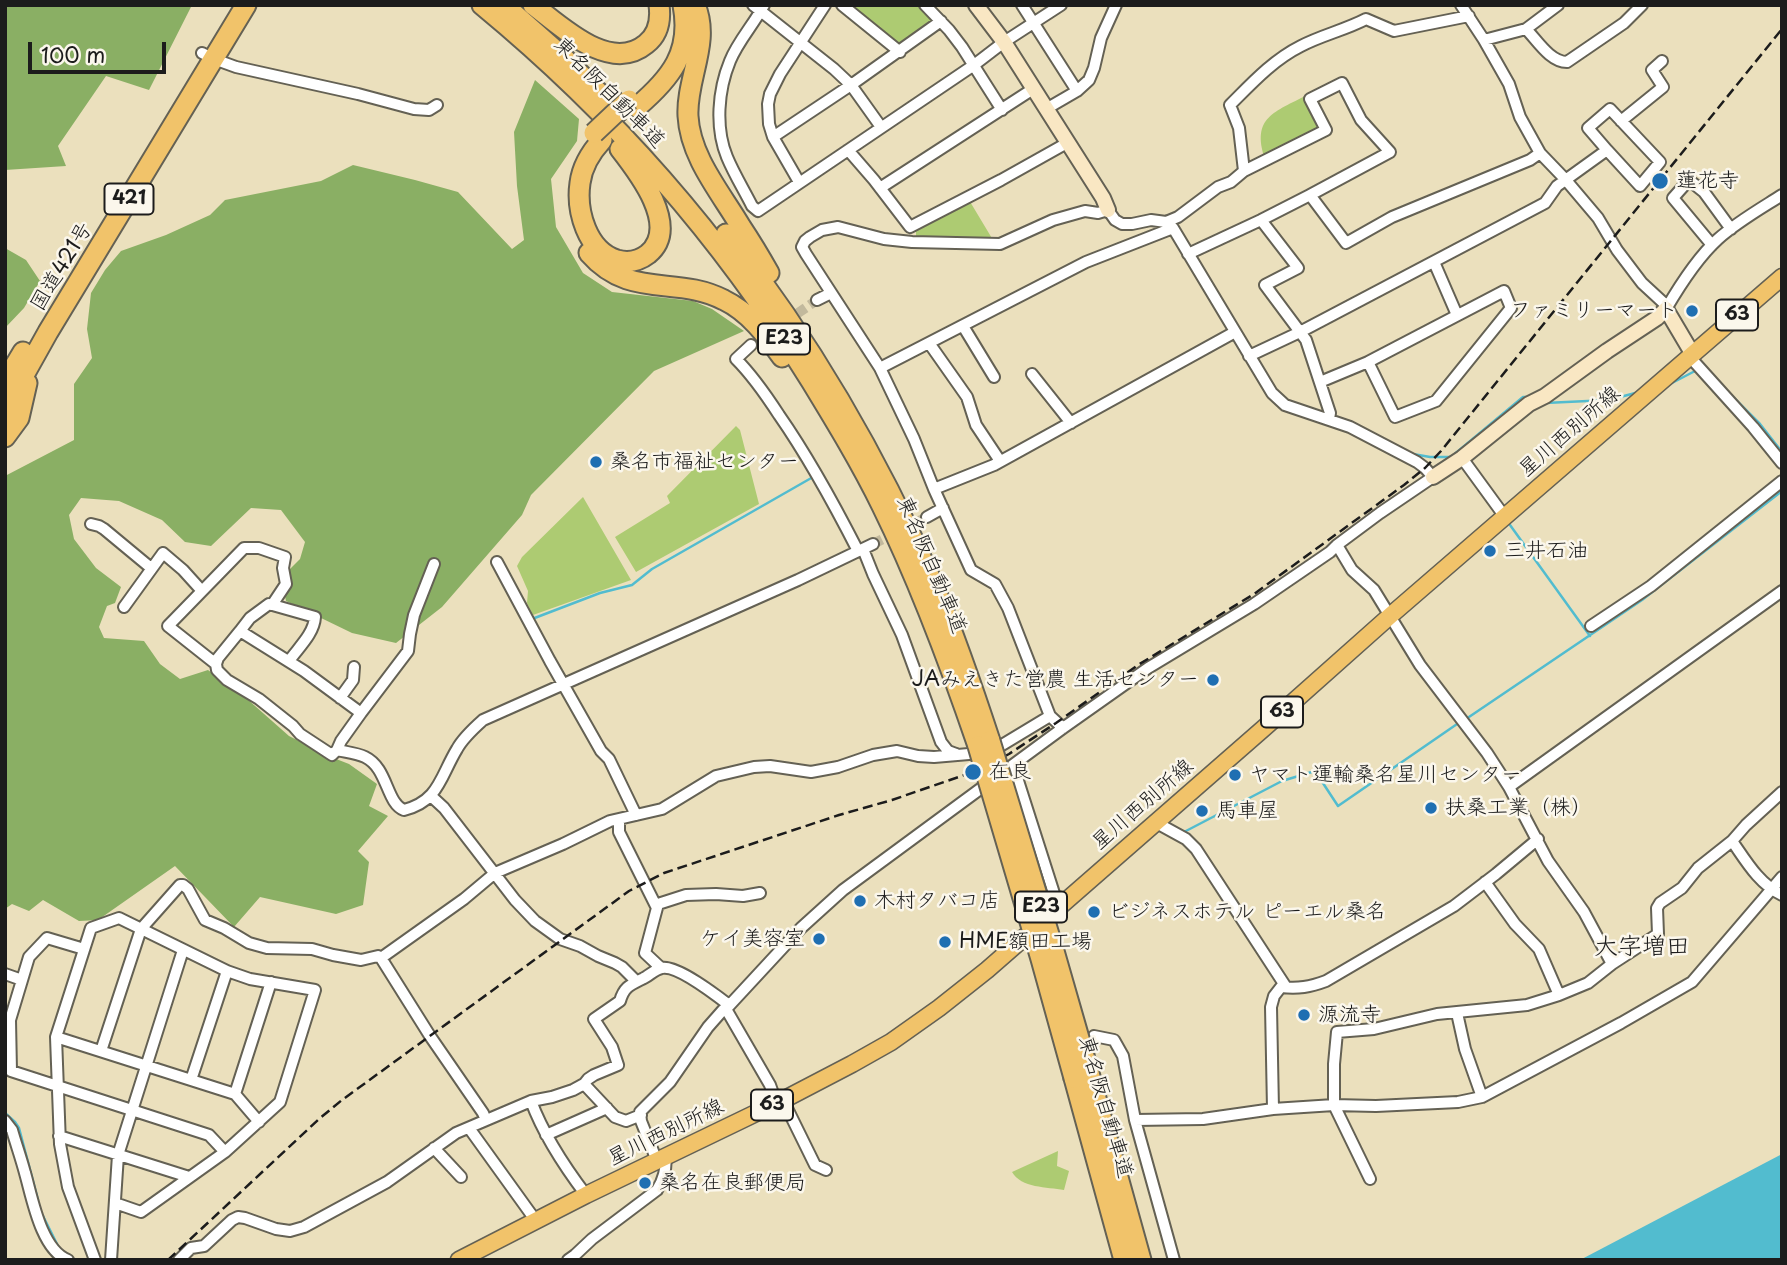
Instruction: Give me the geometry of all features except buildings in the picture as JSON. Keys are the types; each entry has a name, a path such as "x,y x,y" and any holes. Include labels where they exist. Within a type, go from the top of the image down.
{"highway":[{"name":"国道421号","path":"208,56 231,5"},
{"name":"国道421号","path":"5,437 19,418 11,395 29,354 208,56 246,5"},
{"path":"470,5 594,119 620,148 644,182 656,207 659,231 657,243 649,253 637,260 616,260 606,254 598,248 582,219 580,182 598,137"},
{"name":"東名阪自動車道","path":"482,5 591,103 660,175 700,222 764,307 863,455"},
{"name":"東名阪自動車道","path":"504,5 563,57 662,158 746,259 803,340 863,455 882,506 984,744 1041,959 1140,1260"},
{"path":"533,5 592,47 623,54 638,50 651,40 659,25 659,5"},
{"path":"633,103 667,58 675,24 671,5"},
{"path":"683,5 685,36 680,55 667,77 633,103 581,150 575,161 568,195 574,231 586,251 600,265 628,281 700,291 737,307 770,341 814,403 863,455"},
{"path":"695,5 701,33 688,102 690,134 713,181 841,393 863,455"},
{"path":"5,367 14,353 29,354"},
{"name":"東名阪自動車道","path":"1081,1075 1124,1260"}],"main road":[{"name":"星川西別所線","path":"459,1260 780,1101 891,1042 939,1008 987,970 1782,276"}],"street":[{"path":"799,182 773,137 767,112 770,94 780,74 825,5"},
{"path":"842,5 900,52"},
{"path":"925,5 962,47 1002,110"},
{"path":"976,5 1004,42 1115,220 1122,224 1151,220 1169,225 1277,400 1294,409 1350,427 1417,462 1433,477"},
{"path":"1022,5 1077,91"},
{"path":"881,127 851,85 760,7 730,60 719,112 721,135 728,158 752,206 758,211 1061,5"},
{"path":"1046,110 1090,80 1101,38 1115,5"},
{"path":"1461,5 1509,84 1520,117 1540,153 1598,218 1617,250 1642,283 1667,308 1691,354 1782,463"},
{"path":"1484,40 1527,29 1558,5"},
{"path":"1527,29 1553,58 1567,62 1624,23 1642,5"},
{"path":"1244,171 1239,128 1230,104 1267,68 1300,46 1348,29 1367,19 1394,31 1469,16"},
{"path":"773,137 900,52 941,21"},
{"path":"208,56 236,67 414,109 429,110 437,106"},
{"path":"1621,121 1663,87 1652,70 1662,61"},
{"path":"880,368 1086,262 1169,225 1217,187 1326,130 1310,99 1342,83 1360,120 1390,152 1261,220 1188,254"},
{"path":"880,188 1033,89"},
{"path":"1610,109 1660,162 1640,186 1607,150 1588,128 1610,109"},
{"path":"910,227 1067,143"},
{"path":"848,150 910,227 912,242"},
{"path":"1249,356 1545,203 1565,179 1607,150"},
{"path":"1310,195 1346,243 1392,218 1530,160 1540,153"},
{"path":"1712,245 1673,198 1689,180 1704,192 1731,229"},
{"path":"568,1260 660,1185 666,1164 641,1121 640,1112 670,1082 723,1010 801,928 843,890 1063,727 1148,668 1254,604 1331,552 1336,545 1462,458 1529,404 1545,396 1657,318 1712,245 1782,195"},
{"path":"1063,727 1050,716 1008,608 995,584 971,570 880,368 803,247 805,241 822,230 838,227 884,239 912,242 1000,244 1053,220 1085,211 1098,213 1108,210"},
{"path":"1261,220 1298,268 1265,285 1306,340 1330,412 1329,419"},
{"path":"1434,262 1457,315"},
{"path":"1320,382 1368,362 1504,291 1511,307 1436,401 1395,417 1368,362"},
{"path":"817,300 831,293"},
{"path":"963,326 994,377"},
{"path":"934,489 1000,461 1235,332"},
{"path":"929,343 967,397 976,425 1000,461"},
{"path":"751,345 732,356 754,377 865,548 873,574 902,635 942,743 948,751 956,754"},
{"path":"1032,374 1071,423"},
{"path":"1462,458 1505,517"},
{"path":"1591,626 1651,586 1782,481"},
{"path":"927,517 943,508"},
{"path":"91,524 104,529 151,568"},
{"path":"1336,545 1352,570 1374,590 1420,665 1487,753 1509,787 1548,861 1584,912 1612,964"},
{"path":"216,664 169,626 244,548 259,548 285,557 283,568 286,584 272,605"},
{"path":"337,750 368,758 380,771 395,805 404,810 410,809 431,796 458,747 483,720 865,548"},
{"path":"124,607 163,553 202,591"},
{"path":"497,562 563,684 601,751 609,760 636,815"},
{"path":"289,662 311,631 315,617 269,604 250,618 216,664 217,670 227,680 259,699 300,734 332,755 408,650 414,615 434,564"},
{"path":"1509,787 1782,591"},
{"path":"240,631 361,713"},
{"path":"340,698 353,680 354,667"},
{"path":"381,958 464,899 495,873 610,821 662,809 716,776 770,766 811,772 897,751 934,757 969,754 1002,744 1050,716"},
{"path":"1013,765 1058,906"},
{"path":"1370,1179 1334,1105 1337,1032 1374,1029 1437,1014 1527,1005 1588,983 1658,934 1657,908 1660,903 1682,888 1698,868 1732,841 1782,792"},
{"path":"431,796 444,808 521,907 549,933 615,962 636,981"},
{"path":"619,820 619,832 657,908"},
{"path":"1156,822 1186,839 1196,849 1286,987"},
{"path":"1273,1109 1271,1007 1280,987 1310,987 1326,981 1454,906 1538,839"},
{"path":"1732,841 1756,874 1776,893"},
{"path":"1135,1120 1203,1119 1273,1109 1458,1102 1482,1097 1692,982 1776,893 1782,877"},
{"path":"1485,882 1515,924 1539,949 1559,995"},
{"path":"101,1051 141,929 178,887 183,885 188,889 205,920 249,943 267,948 312,949 361,960 378,956 381,958 486,1120"},
{"path":"760,893 743,896 686,895 658,904 645,953 661,968 672,970 696,982 728,1007 815,1165 826,1170"},
{"path":"95,1260 68,1188 59,1136 56,1037 92,928 119,918 227,971 250,979 316,990 280,1102 225,1152 142,1212 114,1203"},
{"path":"84,949 47,937 29,957 10,1020 12,1071 209,1135 225,1152"},
{"path":"111,1260 118,1155 183,950"},
{"path":"179,1260 191,1248 204,1246 238,1217 276,1229 290,1231 304,1227 387,1182 456,1133 531,1101 573,1090 594,1075 618,1065 612,1047 594,1020 620,1002 623,992 636,981 661,968"},
{"path":"191,1080 227,971"},
{"path":"5,974 22,980"},
{"path":"234,1094 271,982"},
{"path":"1457,1013 1465,1049 1482,1097"},
{"path":"1094,1036 1114,1040 1123,1056 1135,1120 1174,1260"},
{"path":"56,1037 234,1094 259,1122"},
{"path":"584,1084 615,1117 626,1121 640,1115"},
{"path":"531,1101 546,1135 586,1195"},
{"path":"546,1135 607,1108"},
{"path":"5,1121 12,1130 34,1211 59,1258"},
{"path":"469,1128 536,1221"},
{"path":"59,1136 189,1177"},
{"path":"434,1149 461,1177"}],"green space":[{"path":"5,5 192,5 149,90 106,76 58,146 66,166 5,170"},
{"path":"849,5 920,5 936,21 899,46"},
{"path":"535,80 579,119 577,141 551,179 556,227 583,273 612,292 693,301 712,309 744,331 654,371 531,495 522,515 442,607 396,643 352,633 286,601 281,578 300,559 305,542 281,510 251,508 211,546 185,542 162,520 119,501 81,498 69,515 74,539 96,568 121,587 115,603 107,606 99,627 104,638 144,641 160,664 180,679 208,670 246,698 289,736 349,764 377,784 369,806 388,816 358,851 369,862 363,905 336,914 260,897 234,927 175,866 98,920 79,921 43,900 29,911 12,904 5,909 5,476 74,440 74,384 92,358 87,329 91,293 105,270 121,251 210,215 225,200 321,181 353,165 458,192 512,249 524,240 514,132"},
{"path":"1307,95 1324,129 1265,159 1261,145 1264,125 1276,112"},
{"path":"969,200 993,240 916,239 916,229"},
{"path":"5,248 26,260 40,281 24,308 5,328"},
{"path":"736,426 740,430 759,504 636,572 615,537 670,503 667,496"},
{"path":"583,497 631,580 533,615 527,603 528,591 517,566 522,557"},
{"path":"1058,1151 1057,1166 1069,1171 1064,1190 1028,1184 1012,1172"}],"water":[{"path":"1782,1154 1782,1260 1580,1260"}],"waterway":[{"path":"1672,383 1695,371"},
{"path":"1545,403 1609,400 1639,392"},
{"path":"1732,396 1760,424 1782,452"},
{"path":"1413,454 1451,457 1526,397"},
{"path":"532,619 600,593 632,585 652,569 813,477"},
{"path":"1466,719 1642,600 1782,491"},
{"path":"1510,525 1590,636"},
{"path":"1184,832 1282,781 1315,771 1338,806 1460,722"},
{"path":"5,1113 19,1128 38,1200"},
{"path":"43,1216 59,1248"}],"tunnel":[{"path":"785,322 817,300"},
{"path":"873,544 927,517"}],"railway":[{"path":"168,1260 342,1100 629,891 664,873 892,800 973,772 1009,754 1138,665 1254,594 1404,485 1441,451 1782,29"}],"place":[{"name":"蓮花寺","path":"1660,181"},
{"name":"ファミリーマート","path":"1692,311"},
{"name":"桑名市福祉センター","path":"596,462"},
{"name":"三井石油","path":"1490,551"},
{"name":"JAみえきた営農 生活センター","path":"1213,680"},
{"name":"在良","path":"973,772"},
{"name":"ヤマト運輸桑名星川センター","path":"1235,775"},
{"name":"扶桑工業（株）","path":"1431,808"},
{"name":"馬車屋","path":"1202,811"},
{"name":"木村タバコ店","path":"860,901"},
{"name":"ビジネスホテル ピーエル桑名","path":"1094,912"},
{"name":"ケイ美容室","path":"819,939"},
{"name":"HME額田工場","path":"945,942"},
{"name":"源流寺","path":"1304,1015"},
{"name":"桑名在良郵便局","path":"645,1183"}],"district":[{"name":"大字増田","path":"1642,947"}]}
